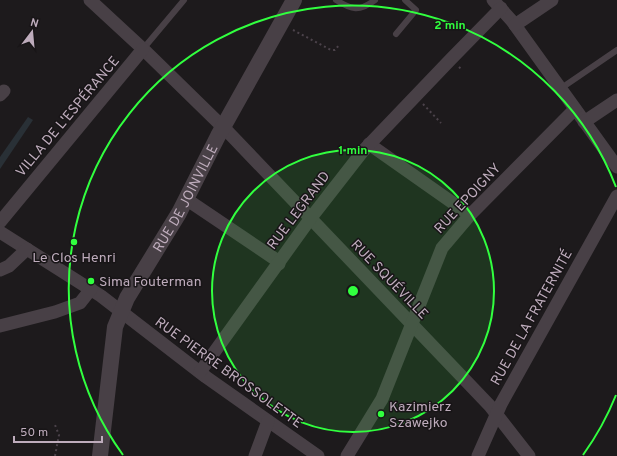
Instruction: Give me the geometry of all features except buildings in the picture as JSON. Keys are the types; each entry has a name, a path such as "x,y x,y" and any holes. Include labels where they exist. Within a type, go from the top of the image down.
{"street":[{"name":"RUE SQUÉVILLE","path":"90,0 143,49 223,128 497,414 503,425 529,456"},
{"name":"RUE DE JOINVILLE","path":"100,456 115,327 121,312 127,298 186,199 223,128 294,0"},
{"path":"515,25 552,0"},
{"path":"497,4 515,25 617,167"},
{"name":"RUE LEGRAND","path":"200,372 310,219 369,144 415,96 497,4"},
{"name":"VILLA DE L'ESPÉRANCE","path":"0,222 143,49"},
{"path":"584,122 617,100"},
{"name":"RUE EPOIGNY","path":"347,456 382,399 442,248 470,215 575,109"},
{"path":"369,144 470,215"},
{"name":"RUE DE LA FRATERNITÉ","path":"478,456 500,404 617,196"},
{"path":"186,199 275,259 279,264"},
{"name":"RUE PIERRE BROSSOLETTE","path":"0,232 91,290 200,372 318,456"},
{"path":"0,270 9,266 27,249"},
{"path":"0,326 55,312 80,303 91,290"},
{"path":"255,456 268,421"}],"lane":[{"path":"143,49 184,0"},
{"path":"336,0 346,6 360,8 366,7 375,0"},
{"path":"396,34 416,10 405,0"},
{"path":"560,88 617,50"}],"path":[{"path":"281,23 331,50 335,50 339,45"},
{"path":"415,96 441,123"},
{"path":"55,425 59,435 55,456"}],"shaded area":[{"path":"28,117 33,120 0,169 0,157"}],"place":[{"name":"Le Clos Henri","path":"74,242"},
{"name":"Sima Fouterman","path":"91,281"},
{"name":"Kazimierz Szawejko","path":"381,414"}]}
